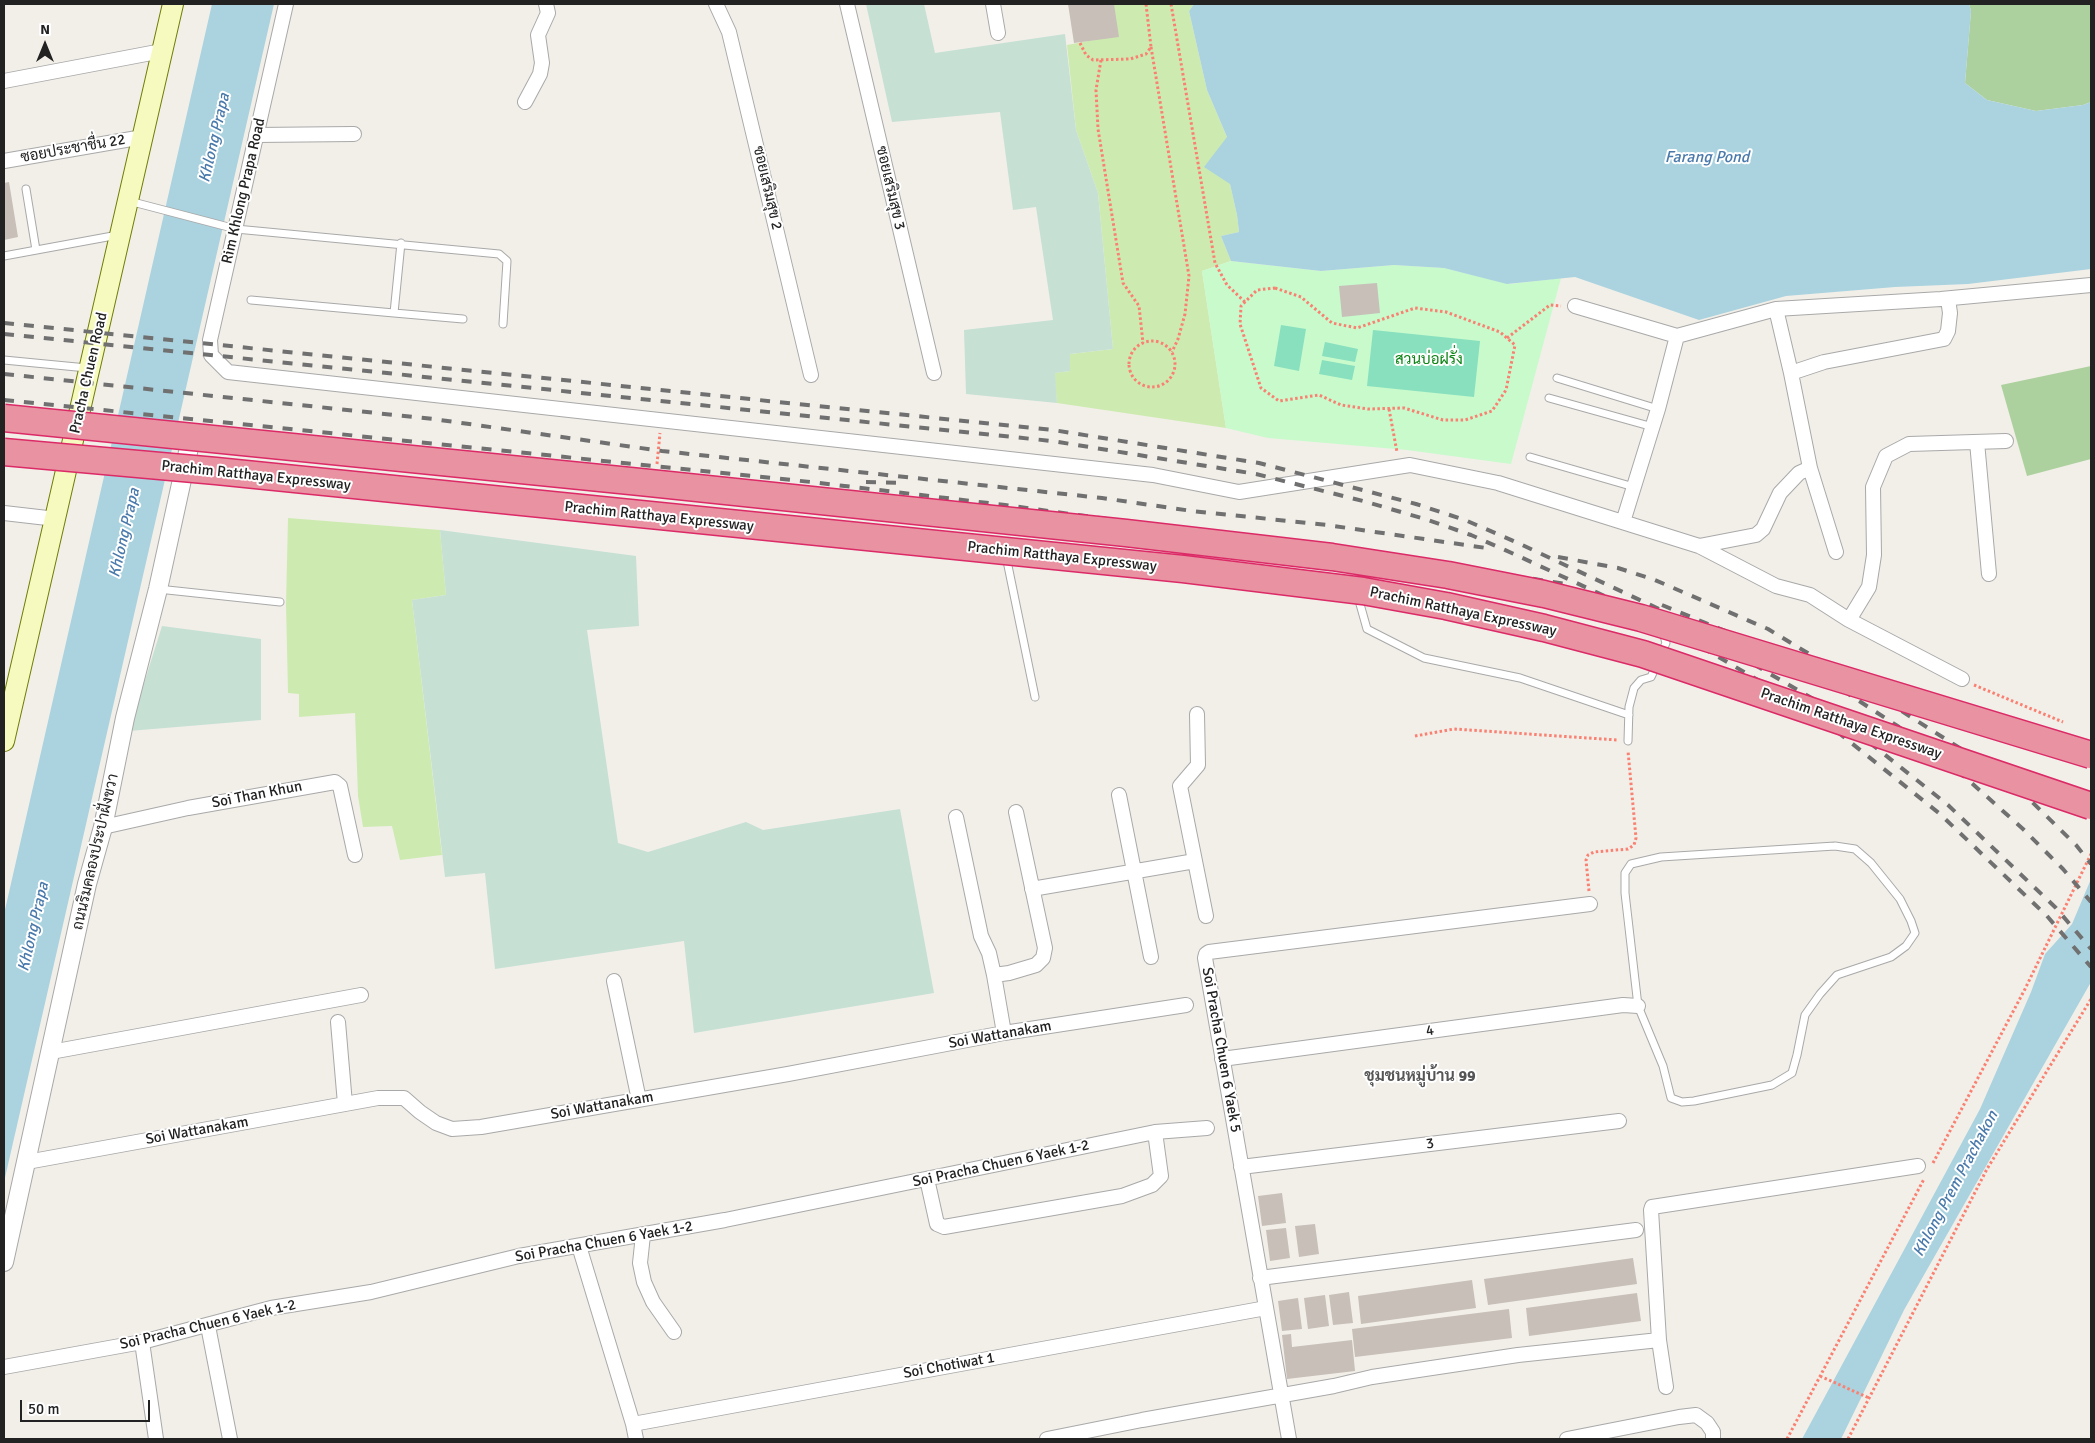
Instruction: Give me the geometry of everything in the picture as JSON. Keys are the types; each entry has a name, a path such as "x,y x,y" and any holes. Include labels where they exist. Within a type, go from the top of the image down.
{"highway":[{"name":"Prachim Ratthaya Expressway","path":"4,418 1126,533 1332,557 1448,575 1544,594 1641,618 2091,755"},
{"name":"Prachim Ratthaya Expressway","path":"4,452 216,471 1183,569 1364,591 1446,606 1526,624 1643,654 2091,806"}],"main road":[{"name":"Pracha Chuen Road","path":"4,741 8,711 56,519 173,4"}],"street":[{"name":"Rim Khlong Prapa Road","path":"286,4 256,135 230,228 210,340 211,355 228,372 661,420"},
{"path":"525,102 540,74 542,63 538,35 548,13 546,4"},
{"name":"ซอยเสริมสุข 2","path":"716,4 729,32 811,374"},
{"name":"ซอยเสริมสุข 3","path":"847,4 934,373"},
{"path":"993,4 998,33"},
{"path":"4,81 162,51"},
{"path":"256,135 354,134"},
{"name":"ซอยประชาชื่น 22","path":"4,161 143,137"},
{"path":"1575,306 1677,336 1776,309 1948,299 2091,286"},
{"path":"1791,373 1824,362 1944,339 1949,326 1948,299"},
{"path":"1776,309 1810,468 1836,552"},
{"path":"1623,522 1658,410 1677,336"},
{"path":"661,420 1153,475 1239,492 1410,465 1498,483 1700,546 1776,586 1810,595 1850,620 1962,680"},
{"path":"1850,620 1869,587 1874,555 1873,487 1886,456 1909,444 2006,441"},
{"path":"1977,442 1989,574"},
{"name":"ถนนริมคลองประปาฝั่งขวา","path":"4,1262 88,884 103,827 125,718 158,589 190,443"},
{"path":"4,463 67,470"},
{"path":"1700,546 1756,535 1763,529 1780,493 1799,473 1810,468"},
{"path":"4,513 56,519"},
{"path":"1196,714 1198,765 1180,786 1206,916"},
{"name":"Soi Than Khun","path":"103,827 197,807 335,782 340,786 355,855"},
{"path":"1119,795 1151,957"},
{"path":"994,976 1009,974 1036,965 1044,958 1045,948 1016,812"},
{"path":"956,816 982,936 989,953 1004,1034"},
{"path":"1032,889 1195,861"},
{"name":"Soi Pracha Chuen 6 Yaek 5","path":"1289,1439 1205,958 1209,952 1590,904"},
{"path":"614,981 639,1100"},
{"path":"51,1052 361,995"},
{"name":"Soi Wattanakam","path":"27,1162 378,1098 404,1098 431,1120 452,1129 481,1127 1004,1034 1186,1005"},
{"name":"4","path":"1222,1058 1622,1005 1638,1006"},
{"path":"338,1022 345,1104"},
{"name":"3","path":"1241,1167 1619,1121"},
{"name":"Soi Pracha Chuen 6 Yaek 1-2","path":"4,1367 142,1342 271,1308 370,1292 510,1258 643,1235 1155,1132 1207,1128"},
{"path":"927,1179 940,1227 1122,1196 1152,1186 1161,1176 1155,1132"},
{"path":"1666,1387 1659,1340 1652,1207 1925,1170"},
{"path":"1260,1278 1636,1230"},
{"path":"643,1235 640,1263 644,1282 653,1302 674,1332"},
{"path":"579,1246 636,1439"},
{"name":"Soi Chotiwat 1","path":"633,1424 1266,1308"},
{"path":"208,1326 230,1439"},
{"path":"1047,1439 1372,1377 1518,1355 1659,1340"},
{"path":"142,1342 156,1439"},
{"path":"1567,1439 1696,1415 1707,1423 1713,1432 1713,1439"}],"lane":[{"path":"26,189 36,250"},
{"path":"129,201 160,211 230,228 401,243 499,254 507,261 503,324"},
{"path":"4,256 121,235"},
{"path":"394,313 401,243"},
{"path":"251,300 463,319"},
{"path":"4,360 90,368"},
{"path":"1557,378 1658,410"},
{"path":"1549,398 1653,427"},
{"path":"190,443 834,504 1122,525"},
{"path":"1530,457 1634,487"},
{"path":"998,516 1000,526"},
{"path":"1251,539 1288,546 1337,550"},
{"path":"1004,545 1035,697"},
{"path":"1346,550 1350,569"},
{"path":"1373,555 1476,572"},
{"path":"1353,578 1367,629 1424,658 1520,678 1629,715"},
{"path":"1535,584 1604,600"},
{"path":"158,589 280,602"},
{"path":"1620,604 1655,616 1666,643 1651,678 1641,680 1634,688 1629,715 1628,741"},
{"path":"1835,846 1855,849 1872,863 1900,899 1912,921 1915,933 1906,946 1892,957 1837,975 1820,994 1805,1015 1792,1073 1772,1085 1694,1101 1682,1102 1671,1098 1663,1066 1638,1006 1625,893 1625,873 1631,864 1661,858 1692,855 1835,846"}],"path":[{"path":"1146,4 1151,47 1189,276 1185,314 1172,352 1175,368 1173,375 1161,386 1146,386 1133,377 1129,362 1131,354 1143,343 1149,341 1162,343 1172,352"},
{"path":"1171,4 1215,263 1227,284 1245,302"},
{"path":"1080,42 1086,55 1092,60 1130,59 1146,54 1151,47"},
{"path":"1101,60 1096,90 1098,129 1123,283 1139,306 1143,343"},
{"path":"1275,288 1301,297 1332,323 1357,328 1415,308 1446,312 1500,332 1515,345 1506,390 1492,411 1466,420 1443,420 1404,408 1368,410 1341,405 1319,395 1279,400 1260,388 1240,324 1241,306 1245,302 1257,290 1275,288"},
{"path":"1507,338 1550,305 1575,306"},
{"path":"1388,409 1399,466"},
{"path":"655,487 661,420"},
{"path":"1962,680 2065,723"},
{"path":"1415,736 1454,728 1628,741 1636,838 1634,845 1628,849 1594,852 1588,856 1586,860 1590,904"},
{"path":"1787,1439 1925,1170 2025,989 2091,854"},
{"path":"1848,1439 1987,1169 2091,999"},
{"path":"1820,1376 1869,1398"}],"green space":[{"path":"866,4 924,4 935,53 1065,34 1076,130 1098,193 1113,349 1070,354 1070,371 1055,373 1057,403 966,394 964,330 1053,320 1036,207 1013,210 1000,112 892,122"},
{"path":"1100,4 1194,4 1189,11 1207,90 1227,137 1230,184 1239,232 1221,236 1231,261 1202,271 1226,428 1057,403 1054,373 1070,371 1070,354 1113,349 1098,193 1076,130 1067,45 1109,37 1103,35"},
{"path":"1969,4 2091,4 2091,102 2083,105 2036,111 1987,100 1965,83 1971,11"},
{"name":"สวนบ่อฝรั่ง","path":"1231,261 1321,271 1394,265 1444,268 1510,284 1561,278 1511,464 1407,450 1268,438 1226,428 1202,271"},
{"path":"1281,325 1306,329 1299,371 1274,366"},
{"path":"1373,330 1480,341 1474,397 1367,386"},
{"path":"1325,342 1358,349 1355,362 1322,356"},
{"path":"1322,360 1355,366 1352,380 1319,374"},
{"path":"2091,366 2091,459 2027,476 2001,385"},
{"path":"288,518 440,530 446,595 412,600 442,855 400,860 392,826 363,827 358,796 355,713 299,717 299,694 288,693 286,604"},
{"path":"440,530 636,556 639,626 587,630 618,843 648,852 746,822 763,830 900,809 934,993 694,1033 684,941 495,969 485,873 445,877 412,600 446,595"},
{"path":"162,626 261,639 261,720 129,731"}],"water":[{"name":"Khlong Prapa","path":"212,4 274,4 4,1182 4,914"},
{"name":"Farang Pond","path":"1194,4 1969,4 1971,11 1965,83 1987,100 2036,111 2083,105 2091,102 2091,269 1968,284 1895,287 1786,296 1699,320 1575,277 1507,284 1444,268 1394,265 1321,271 1231,261 1221,236 1239,232 1230,184 1204,167 1227,137 1207,90 1189,11"},
{"name":"Khlong Prem Prachakon","path":"2091,879 2091,982 1904,1310 1841,1439 1802,1439 1980,1109 2031,992 2045,954 2072,924"}],"building":[{"path":"1068,4 1114,4 1119,37 1074,43"},
{"path":"9,182 18,237 4,240 4,183"},
{"path":"1377,283 1380,313 1342,317 1339,286"},
{"path":"1282,1193 1286,1223 1262,1226 1258,1196"},
{"path":"1315,1224 1319,1254 1299,1257 1295,1226"},
{"path":"1286,1228 1290,1258 1270,1261 1266,1230"},
{"path":"1633,1258 1637,1284 1488,1305 1484,1279"},
{"path":"1472,1280 1476,1308 1361,1324 1358,1296"},
{"path":"1349,1292 1353,1323 1333,1325 1329,1295"},
{"path":"1637,1293 1641,1321 1529,1336 1526,1308"},
{"path":"1325,1295 1329,1326 1308,1329 1304,1298"},
{"path":"1298,1298 1302,1329 1282,1331 1278,1301"},
{"path":"1509,1309 1512,1338 1355,1357 1352,1329"},
{"path":"1291,1334 1292,1347 1352,1340 1355,1371 1287,1379 1282,1335"}],"railway":[{"path":"4,323 1053,430 1259,463 1416,504 1465,520 1657,608 1820,703 1948,805 2056,908 2091,949"},
{"path":"4,334 1052,441 1256,474 1425,519 1471,535 1652,618 1814,713 1940,814 2047,916 2091,967"},
{"path":"4,374 433,419 662,451 1102,498 1192,511 1327,525 1493,549"},
{"path":"4,400 811,482 1005,505 1151,525 1348,561 1528,578 1572,585"},
{"path":"866,482 906,483"},
{"path":"1558,557 1618,568 1655,580 1768,629 1977,759 2028,798 2076,845 2091,864"},
{"path":"1662,605 1764,647 1810,669 1899,727 1966,778 2023,829 2063,869 2091,902"}],"district":[{"name":"ชุมชนหมู่บ้าน 99","path":"1420,1077"}]}
